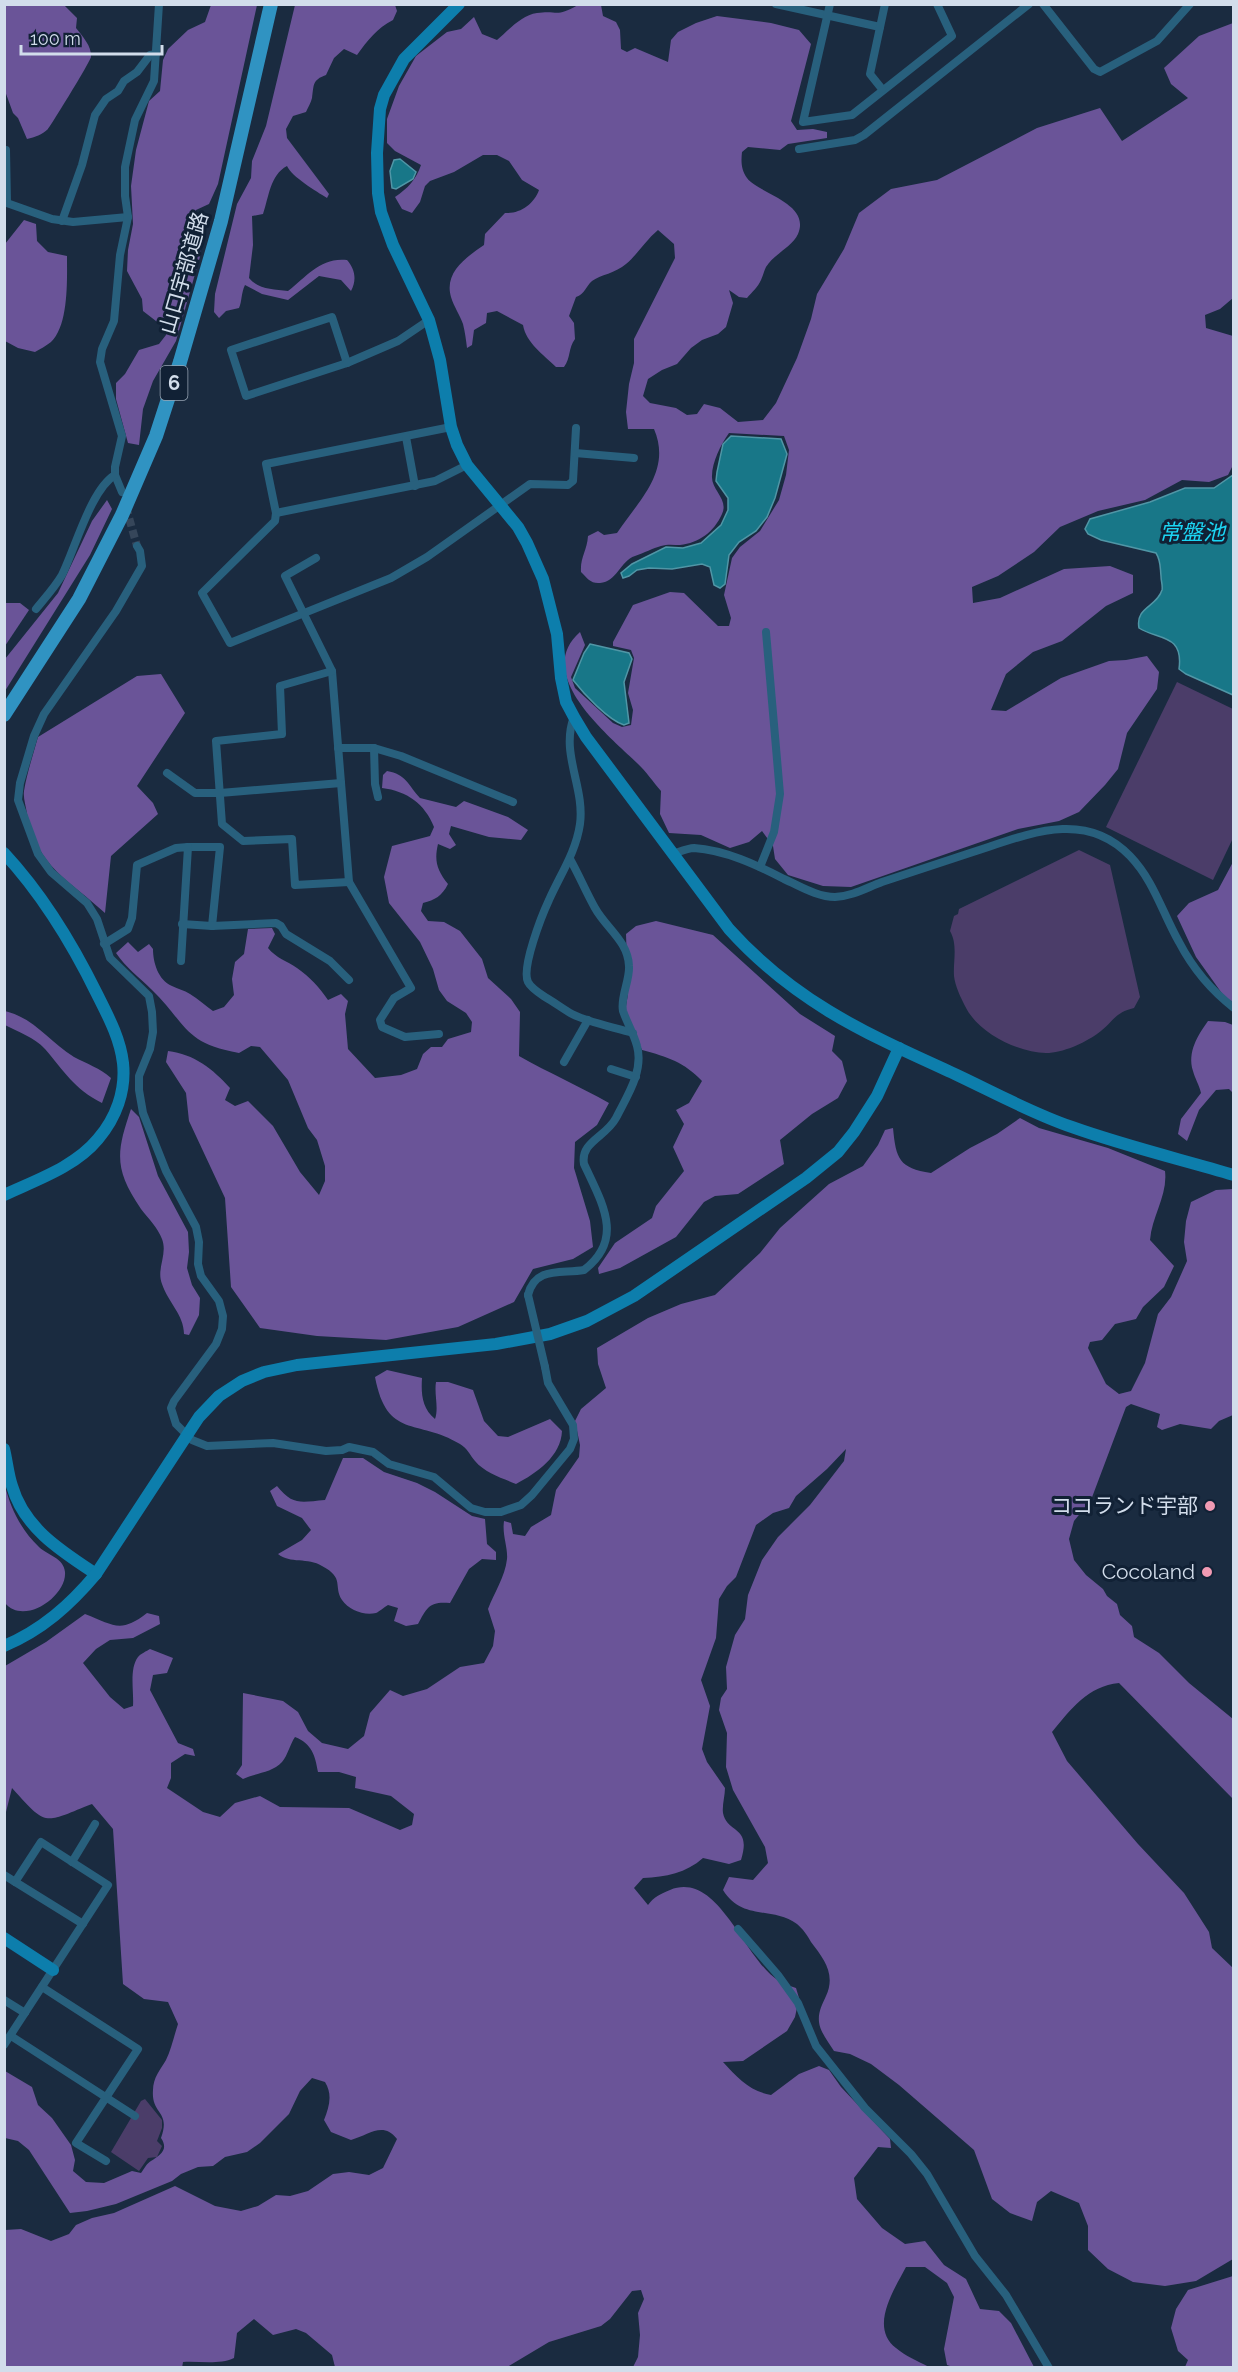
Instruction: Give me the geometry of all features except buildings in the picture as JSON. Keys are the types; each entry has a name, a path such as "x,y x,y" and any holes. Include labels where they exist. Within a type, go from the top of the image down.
{"main road":[{"name":"山口宇部道路","path":"4,715 79,599 122,515 156,436 184,351 221,221 271,4"}],"street":[{"path":"123,492 115,475 122,436 100,362 102,349 114,321 120,255 128,217 125,167 135,120 154,81 159,4"},
{"path":"459,4 404,59 384,95 379,118 378,183 381,212 393,245 429,320 440,360 451,426 457,445 468,465 501,505 527,543 543,579 557,634 561,678 566,702 586,737 729,929 754,956 817,1006 899,1048 1072,1127 1233,1175"},
{"path":"776,4 880,27"},
{"path":"830,4 803,122 852,115 882,89 952,36 937,4"},
{"path":"882,89 870,74 885,4"},
{"path":"799,149 855,140 864,135 1029,4"},
{"path":"1043,4 1094,69 1100,72 1157,41 1190,4"},
{"path":"62,220 82,165 95,115 106,99 118,91 124,81 136,72 150,55 156,54"},
{"path":"6,150 6,203 52,219 73,222 128,217"},
{"path":"347,363 332,317 231,350 246,396 347,363 398,341 429,320"},
{"path":"451,426 266,464 276,513 275,521 202,593 230,643 391,578 427,557 530,484 568,485 573,481 576,428"},
{"path":"406,437 415,486"},
{"path":"574,453 634,458"},
{"path":"276,513 435,481 468,465"},
{"path":"36,609 63,573 82,526 103,485 115,475"},
{"path":"137,546 142,566 116,611 44,714 34,736 18,800 38,854 51,872 87,903 97,919 110,958 149,996 153,1032 150,1049 139,1076 143,1113 166,1171 196,1227 201,1276 219,1301 223,1316 222,1329 216,1344 171,1408 176,1424 192,1440 207,1446 273,1443 326,1451 350,1447 373,1452 389,1464 434,1477 471,1508 485,1512 510,1510 521,1505 570,1449 574,1439 573,1425 548,1383 528,1295 530,1286 537,1278 554,1272 584,1270 603,1252 608,1226 584,1164 583,1155 588,1146 605,1133 614,1122 636,1077 639,1058 633,1033 622,1009 629,966 622,941 596,910 570,859"},
{"path":"316,558 285,576 332,671 349,882 411,988 394,998 380,1020 382,1027 405,1037 439,1034"},
{"path":"760,867 774,832 780,794 766,632"},
{"path":"332,671 280,686 282,734 216,741 222,824 243,841 292,839 295,885 349,882"},
{"path":"574,717 570,726 569,746 581,805 580,826 570,859 549,900 527,962 526,974 528,982 536,991 573,1014 633,1033"},
{"path":"338,748 374,748 410,759 513,802"},
{"path":"374,748 375,784 378,797"},
{"path":"167,773 195,794 220,794 341,783"},
{"path":"673,854 692,848 722,854 760,867 818,894 832,897 852,895 880,883 1027,834 1060,829 1094,833 1117,843 1135,861 1159,898 1179,942 1204,979 1218,996 1233,1008"},
{"path":"104,944 128,929 132,918 137,865 176,848 220,847 212,926"},
{"path":"181,961 188,848"},
{"path":"4,852 35,889 80,960 116,1036 123,1074 120,1101 98,1141 69,1163 4,1195"},
{"path":"182,924 212,926 276,922 286,934 330,961 349,980"},
{"path":"564,1062 588,1020"},
{"path":"4,1646 31,1633 69,1605 96,1574 199,1417 229,1389 271,1370 297,1365 516,1340 567,1328 609,1310 634,1296 806,1178 830,1159 865,1116 899,1048"},
{"path":"611,1069 636,1077"},
{"path":"4,1449 16,1498 30,1522 64,1553 96,1574"},
{"path":"72,1862 95,1824"},
{"path":"4,2045 108,1885 41,1842 15,1882"},
{"path":"4,1875 83,1924"},
{"path":"738,1929 778,1975 798,2003 816,2046 865,2108 911,2154 927,2174 975,2256 1006,2295 1048,2367"},
{"path":"4,1938 54,1970"},
{"path":"42,1987 138,2049 76,2143 106,2161"},
{"path":"4,2000 25,2013"},
{"path":"11,2036 135,2116"}],"shaded area":[{"path":"4,5 64,5 77,18 76,28 86,41 91,53 84,70 48,129 27,139 18,118 13,113 5,91"},
{"path":"211,5 257,5 218,184 209,204 196,210 193,222 201,253 176,341 153,381 143,409 139,445 128,443 116,399 116,383 125,374 139,350 159,344 166,335 165,328 143,311 142,299 127,271 133,224 131,186 136,150 149,101 160,91 163,60 168,49 188,30 205,22"},
{"path":"295,5 395,5 397,11 393,20 377,31 357,55 344,49 334,58 326,75 314,84 312,100 306,112 293,116 286,129 287,138 329,194 327,198 311,188 294,175 287,166 281,170 271,187 263,214 252,216 253,245 249,278 262,287 288,291 308,274 329,261 347,260 352,267 354,283 351,291 341,280 319,276 288,300 262,294 245,285 239,308 226,311 219,318 214,312 215,294 237,204 251,178 252,161 266,126"},
{"path":"578,5 601,5 603,16 616,22 620,30 621,49 627,52 635,48 668,62 671,40 678,32 717,16 771,23 799,30 811,44 791,121 797,130 813,129 827,132 827,138 788,144 780,150 748,147 742,152 743,169 747,178 791,207 800,223 798,234 792,243 769,262 758,285 747,298 739,297 729,290 733,303 726,327 718,334 702,340 691,348 677,364 648,379 643,396 650,403 676,408 687,415 697,414 704,404 720,408 738,422 763,420 776,403 797,358 817,294 844,249 859,213 891,189 937,180 1037,128 1100,108 1122,141 1188,98 1171,84 1164,68 1199,36 1233,23 1233,298 1220,309 1205,315 1206,328 1233,336 1234,463 1228,475 1209,482 1182,480 1145,500 1098,511 1060,527 1034,552 998,576 972,587 973,603 1000,598 1064,569 1110,566 1133,575 1133,593 1106,606 1062,641 1033,652 1006,674 991,710 1006,711 1061,678 1109,661 1147,656 1159,672 1157,689 1127,733 1118,769 1079,812 1059,821 1018,829 851,887 823,886 788,875 775,859 773,846 762,831 749,842 730,848 701,835 669,833 660,814 661,791 580,703 569,685 565,666 567,649 580,632 585,645 571,677 575,688 613,723 622,727 631,725 633,710 628,693 634,658 631,650 613,646 613,642 633,605 670,592 684,593 718,626 729,626 731,618 724,595 732,558 740,547 760,531 779,500 786,475 789,450 784,436 729,433 718,453 712,471 712,481 722,499 724,509 710,531 693,542 663,545 635,556 606,582 594,583 589,580 581,572 588,536 598,531 604,535 617,533 643,497 656,472 659,458 654,429 628,429 626,412 634,363 634,339 675,258 674,244 658,230 626,264 592,281 576,297 569,316 574,323 575,339 564,367 556,367 532,343 523,325 497,311 487,313 486,323 474,330 472,345 467,348 463,324 452,301 450,288 453,273 463,261 484,245 485,234 505,213 516,212 530,204 539,190 522,180 509,161 497,155 483,155 454,172 430,181 425,186 420,202 412,213 402,209 395,197 411,183 421,165 395,151 387,143 387,119 399,86 416,56 447,32 461,29 474,17 482,34 497,40 520,20 531,14 561,12"},
{"path":"24,220 36,224 37,241 48,252 67,256 66,301 61,325 51,342 35,352 18,348 5,341 5,244"},
{"path":"107,500 112,509 90,555 5,691 5,659 58,593 92,521"},
{"path":"5,603 20,603 29,610 5,646"},
{"path":"161,674 185,713 137,786 153,803 158,814 111,856 105,913 56,871 39,847 32,832 24,799 27,778 38,737 137,676"},
{"path":"1177,682 1233,709 1233,838 1213,880 1106,827"},
{"path":"387,771 403,777 420,798 456,807 464,801 508,817 528,830 521,840 489,837 451,826 449,834 456,845 450,849 438,844 436,855 439,870 448,884 438,897 423,903 421,911 428,921 444,922 460,931 482,959 488,978 511,999 520,1012 519,1056 609,1103 597,1125 575,1142 574,1168 590,1221 593,1247 573,1259 533,1269 514,1302 458,1327 386,1340 317,1336 260,1328 231,1287 225,1198 189,1121 186,1093 166,1062 168,1051 195,1059 217,1075 230,1088 225,1100 235,1106 248,1101 273,1126 300,1172 319,1195 325,1181 325,1166 317,1140 308,1128 288,1080 260,1047 251,1046 239,1053 221,1049 196,1038 116,953 128,942 138,952 149,944 153,949 157,970 163,980 186,991 213,1011 224,1007 234,995 232,979 235,962 244,954 248,929 272,928 275,934 268,948 271,951 306,975 328,1000 341,994 348,1001 345,1014 348,1049 375,1078 401,1075 417,1069 423,1054 431,1047 442,1047 448,1039 471,1032 472,1022 466,1013 447,1001 439,990 433,969 420,942 389,903 384,877 392,846 430,836 434,827 426,812 414,800 399,792 382,788 383,775"},
{"path":"1079,850 1110,865 1140,997 1134,1008 1117,1016 1097,1034 1080,1044 1053,1053 1035,1052 1000,1039 979,1025 971,1016 957,988 954,976 955,947 950,931 954,916 958,914 959,909"},
{"path":"1233,862 1233,1002 1226,999 1196,957 1177,916 1189,903 1218,890"},
{"path":"656,921 713,935 800,1014 835,1036 832,1051 842,1061 847,1081 838,1098 812,1114 780,1140 784,1164 738,1194 715,1196 704,1202 676,1237 620,1268 599,1274 598,1268 615,1243 652,1218 656,1206 684,1171 673,1147 684,1124 676,1110 689,1103 702,1081 689,1069 675,1061 642,1050 625,1012 628,994 626,934 636,926"},
{"path":"5,1011 25,1019 65,1051 111,1078 102,1103 77,1086 41,1045 5,1025"},
{"path":"1208,1021 1233,1025 1233,1093 1229,1089 1216,1090 1199,1110 1187,1141 1178,1134 1181,1119 1201,1093 1194,1074 1192,1051"},
{"path":"131,1109 139,1117 158,1176 188,1232 187,1268 192,1285 200,1298 199,1315 189,1335 184,1334 179,1315 162,1284 160,1272 164,1251 162,1239 132,1195 122,1171 120,1149"},
{"path":"1020,1118 1039,1128 1108,1148 1165,1171 1164,1189 1150,1240 1174,1266 1164,1287 1143,1307 1136,1319 1115,1324 1102,1340 1090,1342 1088,1348 1106,1384 1119,1394 1131,1391 1145,1363 1158,1314 1171,1297 1187,1261 1184,1242 1191,1202 1216,1190 1233,1189 1233,1415 1219,1421 1211,1429 1180,1424 1162,1430 1157,1427 1160,1414 1131,1404 1126,1407 1091,1500 1074,1521 1069,1539 1074,1560 1086,1575 1117,1604 1120,1615 1132,1626 1134,1637 1159,1653 1189,1683 1233,1719 1233,1799 1119,1683 1108,1685 1089,1694 1073,1707 1052,1732 1067,1761 1138,1844 1184,1893 1209,1932 1212,1948 1233,1968 1233,2259 1196,2281 1165,2286 1133,2282 1108,2269 1088,2250 1088,2226 1079,2203 1051,2191 1037,2202 1032,2221 1010,2213 992,2199 974,2150 899,2085 871,2064 850,2054 834,2051 819,2022 820,2012 829,1988 829,1974 824,1961 801,1928 778,1915 748,1910 739,1906 723,1890 729,1877 753,1880 768,1863 765,1847 733,1790 726,1767 727,1733 719,1710 721,1698 727,1689 726,1667 735,1635 745,1619 748,1595 762,1560 778,1537 810,1505 844,1461 846,1449 796,1496 789,1508 773,1513 756,1525 736,1577 719,1599 716,1638 701,1680 710,1706 702,1749 707,1762 725,1788 723,1813 725,1820 741,1835 744,1849 741,1860 729,1864 703,1858 675,1873 643,1878 634,1888 648,1905 658,1896 670,1890 687,1887 703,1893 717,1904 766,1970 779,1981 796,1988 799,1998 795,2017 787,2031 743,2061 723,2062 750,2087 771,2095 799,2074 819,2066 829,2070 841,2087 890,2139 891,2148 878,2147 854,2178 857,2199 882,2228 905,2244 925,2241 944,2265 966,2279 980,2309 999,2311 1011,2323 1034,2367 956,2368 947,2365 944,2349 954,2297 947,2283 925,2267 906,2267 886,2308 884,2330 896,2348 929,2367 633,2367 638,2357 640,2335 638,2313 644,2299 641,2290 632,2291 610,2319 601,2326 549,2342 507,2367 335,2367 332,2355 306,2333 296,2329 273,2335 254,2319 237,2333 234,2358 222,2361 183,2362 182,2368 5,2367 5,2230 21,2229 51,2241 69,2234 76,2225 92,2218 114,2213 175,2186 215,2206 241,2211 258,2206 276,2195 290,2196 308,2191 333,2174 349,2172 369,2175 383,2168 397,2139 392,2134 381,2130 351,2140 331,2132 324,2120 329,2092 325,2082 312,2078 300,2091 289,2114 260,2143 247,2152 225,2157 213,2166 198,2167 181,2174 172,2181 116,2204 70,2213 29,2150 18,2141 5,2138 5,2071 32,2087 38,2105 52,2118 71,2145 75,2160 73,2171 86,2182 104,2183 132,2171 141,2173 148,2163 164,2149 161,2138 164,2122 153,2098 153,2086 168,2056 178,2024 168,2002 144,1999 123,1984 113,1829 92,1804 55,1818 40,1816 12,1788 5,1816 5,1666 46,1642 85,1614 117,1626 130,1624 147,1613 159,1616 160,1624 133,1638 110,1640 96,1649 83,1663 110,1697 124,1709 133,1706 133,1674 135,1662 139,1656 150,1649 173,1658 167,1673 153,1675 150,1690 178,1743 193,1749 195,1756 185,1754 171,1763 171,1778 167,1788 203,1812 220,1817 235,1803 260,1796 280,1807 349,1808 400,1830 412,1825 414,1814 391,1796 355,1788 356,1777 339,1772 318,1772 312,1751 295,1737 278,1766 243,1779 236,1774 242,1765 243,1693 283,1701 298,1712 308,1731 322,1743 348,1749 364,1736 370,1713 390,1690 403,1696 427,1689 460,1667 484,1663 493,1646 495,1631 488,1609 502,1579 507,1559 504,1521 511,1523 513,1534 525,1536 531,1527 551,1515 556,1490 579,1457 580,1445 575,1421 581,1409 606,1388 598,1364 597,1348 648,1318 681,1304 715,1295 760,1253 780,1228 829,1184 863,1166 878,1145 885,1130 893,1128 898,1155 906,1165 931,1173"},
{"path":"387,1370 422,1378 423,1400 427,1410 435,1419 436,1382 448,1382 473,1390 484,1421 498,1436 508,1437 550,1419 562,1431 561,1440 553,1456 540,1469 516,1484 484,1469 460,1444 396,1419 387,1410 380,1397 375,1377"},
{"path":"343,1458 363,1458 384,1472 417,1483 435,1492 472,1516 485,1519 487,1544 496,1552 496,1560 482,1559 469,1569 450,1603 433,1604 418,1624 406,1626 394,1621 398,1608 388,1605 371,1614 349,1607 342,1600 336,1578 329,1570 317,1563 288,1559 278,1554 302,1540 311,1530 302,1518 277,1506 270,1491 277,1486 293,1500 325,1500"},
{"path":"5,1486 10,1503 27,1534 64,1567 64,1581 59,1590 43,1605 33,1610 13,1609 5,1603"},
{"path":"145,2099 162,2120 162,2128 157,2141 162,2146 157,2157 148,2158 139,2171 111,2152 141,2101"},
{"path":"1233,2276 1233,2367 1185,2367 1188,2360 1178,2351 1171,2328 1176,2309 1188,2290"}],"water":[{"path":"400,159 416,172 413,179 396,189 392,188 390,171 394,160"},
{"path":"731,436 781,439 787,454 775,498 767,517 756,531 739,542 729,555 725,584 720,588 714,585 710,567 702,564 672,569 637,570 623,578 621,573 632,564 666,547 683,548 701,543 721,525 728,510 728,498 716,481 717,472 723,444"},
{"name":"常盤池","path":"1233,475 1233,695 1186,674 1179,669 1179,657 1173,643 1139,628 1143,611 1156,600 1162,590 1160,564 1156,553 1101,540 1088,534 1085,529 1090,519 1150,502 1185,488 1214,488"},
{"path":"590,644 629,653 632,659 624,682 629,723 624,725 611,718 573,680"}],"tunnel":[{"path":"126,507 137,546"}],"place":[{"name":"ココランド宇部","path":"1210,1506"},
{"name":"Cocoland","path":"1207,1572"}]}
